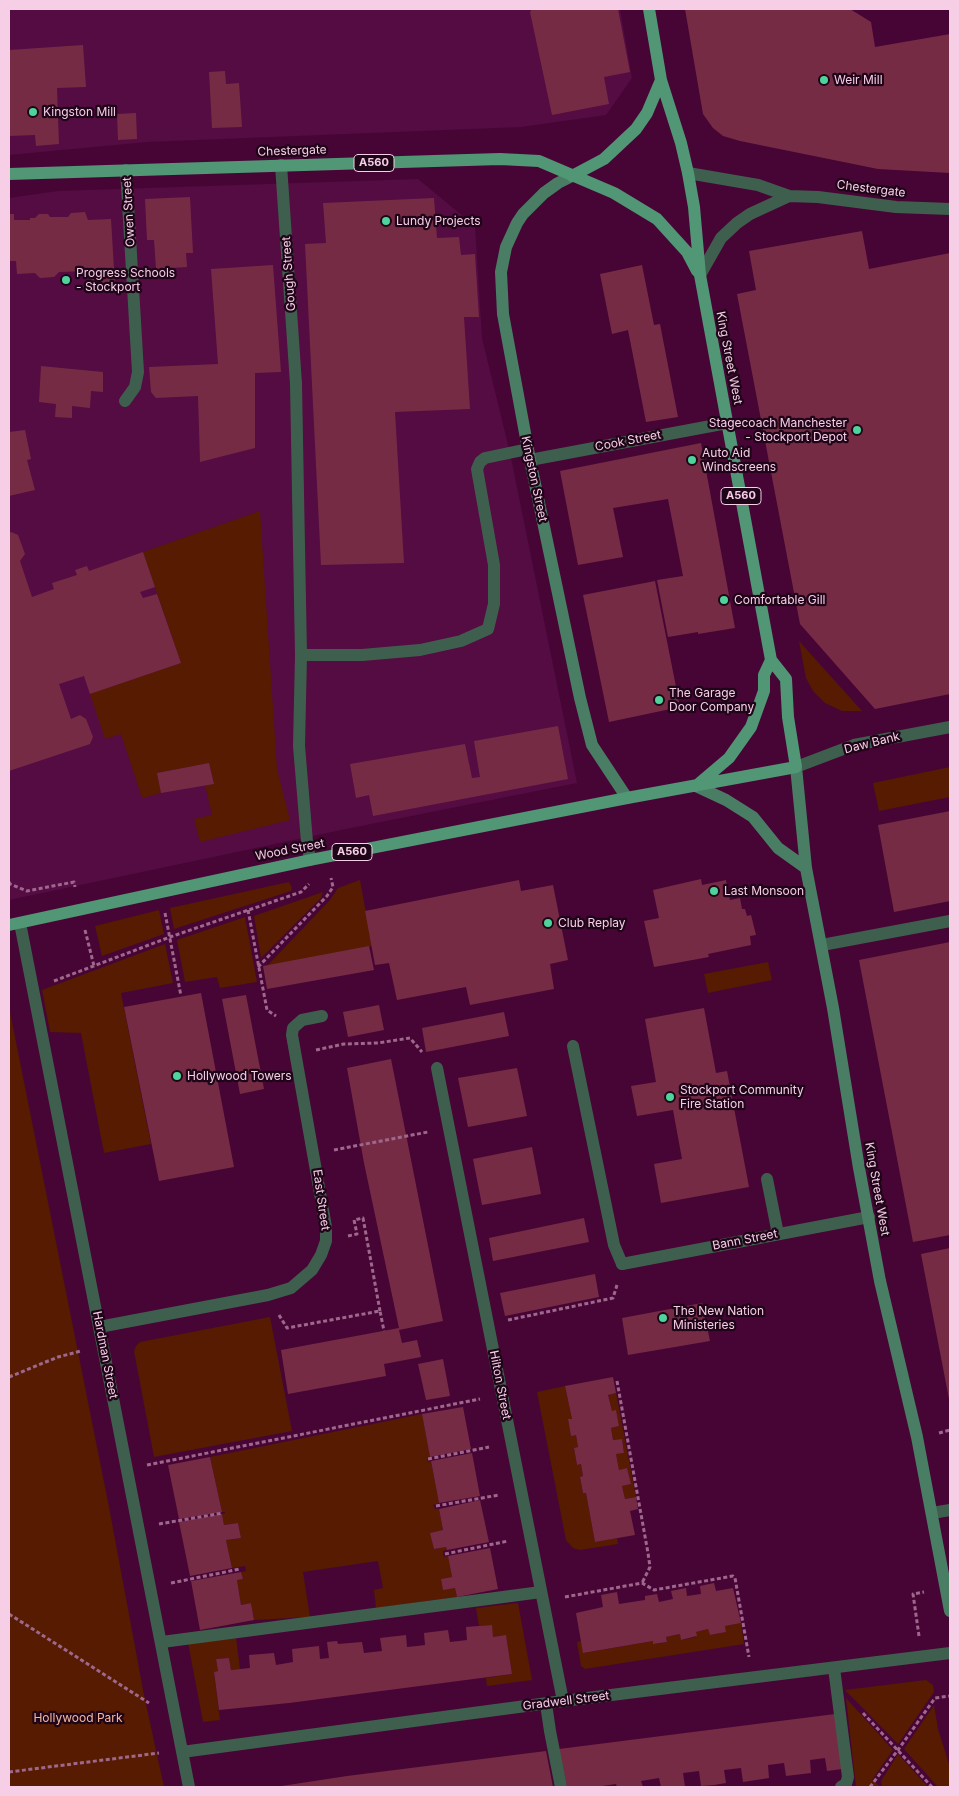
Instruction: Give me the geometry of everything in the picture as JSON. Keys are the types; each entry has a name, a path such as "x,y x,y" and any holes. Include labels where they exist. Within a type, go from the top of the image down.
{"main road":[{"name":"King Street West","path":"649,9 661,80 681,143 688,174 694,207 700,275 771,660 786,679 788,718 796,767 806,868 822,945 880,1281 917,1437 950,1612"},
{"path":"572,176 604,159 636,129 647,113 661,80"},
{"name":"Chestergate","path":"9,174 500,159 539,161 614,193 657,219 686,252 700,275"},
{"name":"Kingston Street","path":"572,176 544,193 516,223 508,240 501,272 504,322 529,454 580,698 592,745 626,798"},
{"name":"A560","path":"696,786 729,758 751,727 764,692 764,675 771,660"},
{"name":"A560","path":"696,786 796,767"},
{"path":"696,786 726,800 753,817 778,848 806,868"},
{"name":"Wood Street","path":"14,924 307,861 696,786"}],"street":[{"name":"Gough Street","path":"281,165 296,384 301,655 299,746 306,817 307,861"},
{"name":"Owen Street","path":"125,401 135,387 138,372 126,170"},
{"name":"Chestergate","path":"688,174 758,185 789,196 818,197 896,207 950,209"},
{"name":"Chestergate","path":"700,275 721,238 736,223 750,214 789,196"},
{"name":"Cook Street","path":"301,655 362,655 420,650 461,641 488,628 494,604 494,565 477,469 480,462 485,458 529,454 727,423"},
{"name":"Daw Bank","path":"796,767 854,745 950,727"},
{"path":"822,945 950,920"},
{"name":"Hardman Street","path":"14,924 34,988 189,1787"},
{"path":"293,1028 302,1020 322,1016"},
{"name":"East Street","path":"99,1327 283,1291 297,1283 312,1270 321,1255 326,1241 326,1227 292,1035 293,1028"},
{"path":"573,1046 614,1245 622,1264"},
{"name":"Hilton Street","path":"437,1068 563,1701"},
{"path":"767,1179 778,1234"},
{"name":"Bann Street","path":"622,1264 869,1217"},
{"path":"932,1513 950,1510"},
{"path":"162,1642 542,1596"},
{"name":"Gradwell Street","path":"182,1752 950,1652"},
{"path":"834,1668 848,1777 846,1784 841,1787"},
{"path":"546,1704 561,1787"}],"path":[{"path":"258,967 330,892 333,887 327,857"},
{"path":"34,988 301,892 309,883 307,861"},
{"path":"161,892 181,996"},
{"path":"248,910 267,1010 293,1028"},
{"path":"296,1054 344,1044 378,1043 410,1038 437,1068"},
{"path":"314,1154 449,1128"},
{"path":"357,1234 354,1220 363,1218 384,1331"},
{"path":"488,1324 614,1298 622,1264"},
{"path":"268,1295 287,1328 380,1311"},
{"path":"9,1377 58,1357 103,1346"},
{"path":"617,1381 650,1567 642,1584"},
{"path":"127,1469 502,1395"},
{"path":"428,1459 512,1442"},
{"path":"436,1506 521,1490"},
{"path":"139,1528 223,1513"},
{"path":"445,1554 530,1537"},
{"path":"150,1586 240,1569"},
{"path":"542,1596 642,1584 654,1590 734,1576 748,1645 752,1678"},
{"path":"922,1656 913,1594 946,1588"},
{"path":"9,1614 154,1706 173,1704"},
{"path":"870,1787 935,1698 950,1696"},
{"path":"858,1707 932,1787"},
{"path":"9,1772 155,1753 182,1752"}],"shaded area":[{"path":"9,9 620,9 632,78 606,115 521,127 147,142 9,155"},
{"path":"418,179 475,226 482,338 510,453 577,783 346,829 9,900 9,198 58,191"}],"green space":[{"path":"260,511 277,769 290,820 200,842 194,819 212,815 205,785 214,783 209,763 157,773 161,793 142,798 121,734 105,739 90,694 181,663 143,552"},
{"path":"799,641 862,711 842,711 825,703 813,691 806,678"},
{"path":"950,767 950,797 879,811 873,783"},
{"path":"360,880 372,946 267,966 330,900 338,888"},
{"path":"289,882 292,888 291,891 174,929 170,908"},
{"path":"323,892 321,898 261,958 254,916"},
{"path":"159,910 164,934 102,956 95,926"},
{"path":"245,917 257,982 220,988 217,977 185,982 177,940"},
{"path":"165,944 173,983 121,993 151,1144 104,1153 81,1033 50,1032 42,990"},
{"path":"768,962 772,980 708,993 704,974"},
{"name":"Hollywood Park","path":"9,1007 109,1507 144,1695 164,1787 9,1787"},
{"path":"270,1317 292,1431 154,1457 134,1351 136,1346 140,1342"},
{"path":"565,1386 572,1419 568,1419 571,1435 576,1435 578,1447 574,1448 577,1465 581,1464 583,1476 580,1477 583,1493 586,1493 595,1542 617,1538 618,1544 580,1550 573,1548 566,1540 537,1392"},
{"path":"616,1393 636,1497 625,1499 622,1486 631,1484 627,1468 619,1470 616,1454 624,1453 622,1439 613,1440 611,1428 619,1426 616,1411 612,1411 608,1395"},
{"path":"422,1414 430,1457 427,1457 427,1459 428,1462 431,1461 439,1503 433,1505 435,1509 439,1509 443,1530 431,1533 434,1549 446,1547 447,1550 443,1551 443,1554 444,1557 448,1556 452,1577 441,1579 443,1589 455,1588 457,1597 376,1608 374,1590 383,1588 378,1561 303,1572 310,1617 254,1620 251,1603 241,1605 237,1580 243,1579 241,1572 246,1571 245,1566 232,1568 226,1540 241,1538 238,1523 224,1525 222,1514 225,1512 222,1512 210,1457"},
{"path":"518,1603 532,1680 487,1686 486,1678 512,1674 506,1636 493,1637 491,1625 479,1626 476,1608"},
{"path":"741,1623 744,1644 585,1669 581,1666 577,1642 581,1641 584,1653 653,1641 654,1644 667,1642 666,1637 680,1634 682,1640 696,1637 696,1632 708,1629 710,1635 726,1632 725,1626"},
{"path":"236,1638 240,1669 231,1670 229,1658 216,1659 218,1671 214,1672 220,1720 203,1722 188,1643"},
{"path":"926,1680 933,1685 934,1692 898,1744 845,1690"},
{"path":"846,1698 893,1750 872,1780 881,1787 856,1787"},
{"path":"934,1705 938,1729 950,1767 950,1787 938,1787 904,1749"},
{"path":"898,1754 928,1787 882,1787 881,1781"}],"building":[{"path":"532,9 618,9 630,72 604,77 609,104 552,115 530,12"},
{"name":"Weir Mill","path":"685,9 850,9 871,22 875,47 950,34 950,173 878,169 723,136 713,128 703,114"},
{"name":"Kingston Mill","path":"83,45 86,87 57,88 59,144 36,146 35,135 9,136 9,50"},
{"path":"225,71 226,84 239,83 242,127 212,128 209,72"},
{"path":"136,113 137,139 118,140 117,114"},
{"path":"190,197 193,253 186,253 187,267 156,269 154,240 147,240 145,199"},
{"path":"434,198 437,238 459,237 461,255 475,254 479,317 464,317 470,409 395,412 404,563 321,565 305,244 326,243 323,203"},
{"path":"85,212 88,220 111,219 115,286 92,286 91,271 59,272 54,277 40,278 35,273 17,274 16,261 9,261 9,214 14,214 14,220 30,220 30,218 35,218 39,214 48,214 50,217 68,217 71,213"},
{"name":"Stagecoach Manchester - Stockport Depot","path":"862,231 869,269 950,253 950,694 875,709 800,624 737,294 756,290 749,251"},
{"path":"273,265 281,372 255,373 255,448 200,462 198,396 156,398 151,392 149,367 218,364 211,269"},
{"path":"642,265 654,325 660,324 678,417 646,422 628,330 612,334 600,274"},
{"path":"41,366 103,372 103,392 91,391 90,408 72,406 72,418 55,417 56,404 39,402"},
{"path":"25,430 31,459 27,460 35,490 9,496 9,432"},
{"path":"701,443 735,628 668,637 657,580 683,576 668,499 613,508 623,557 578,565 560,471"},
{"path":"9,533 18,535 25,554 20,561 32,597 54,589 52,583 77,575 75,570 87,566 89,571 143,552 155,587 140,592 143,598 157,594 181,663 90,694 84,676 59,684 71,719 80,715 86,719 93,737 90,744 9,771"},
{"path":"655,581 680,707 609,722 583,595"},
{"path":"558,726 568,779 373,816 369,795 356,798 350,764 465,744 472,778 480,777 474,741"},
{"path":"209,763 214,784 161,793 157,773"},
{"path":"950,811 950,901 894,912 878,825"},
{"path":"701,879 702,885 726,880 730,900 740,898 742,909 745,909 747,916 751,915 756,935 750,936 751,945 708,954 709,957 654,967 644,921 659,918 653,890"},
{"path":"519,880 521,891 553,885 568,960 550,964 554,989 470,1005 466,987 397,1000 389,963 375,965 365,911"},
{"path":"950,942 950,1235 913,1242 859,960"},
{"path":"369,946 374,970 267,989 263,966"},
{"name":"Hollywood Towers","path":"201,993 234,1167 159,1181 124,1007"},
{"path":"246,995 264,1089 240,1094 222,999"},
{"path":"379,1005 384,1030 348,1037 343,1012"},
{"path":"704,1008 716,1073 727,1071 749,1187 661,1203 654,1164 682,1159 673,1110 637,1116 631,1086 656,1082 645,1019"},
{"path":"504,1012 509,1036 426,1052 422,1028"},
{"path":"391,1059 443,1321 399,1330 402,1343 417,1340 421,1357 384,1364 386,1376 288,1394 281,1350 399,1328 364,1163 347,1068"},
{"path":"517,1068 527,1116 468,1127 458,1078"},
{"path":"532,1147 541,1194 482,1205 473,1159"},
{"path":"584,1218 589,1242 493,1261 489,1238"},
{"path":"950,1248 950,1399 949,1399 921,1254"},
{"path":"595,1274 599,1297 505,1316 500,1293"},
{"path":"702,1303 710,1341 628,1355 622,1318"},
{"path":"443,1359 450,1396 426,1400 418,1364"},
{"path":"613,1377 616,1393 608,1395 612,1411 616,1410 619,1426 611,1428 613,1440 622,1439 624,1453 616,1454 619,1470 627,1468 631,1484 622,1486 625,1499 636,1497 638,1509 630,1511 635,1535 595,1542 586,1493 583,1493 580,1477 583,1476 581,1464 577,1465 574,1448 578,1447 576,1435 571,1436 568,1419 572,1419 565,1386"},
{"path":"463,1407 471,1449 430,1457 422,1414"},
{"path":"472,1453 480,1496 439,1503 431,1461"},
{"path":"210,1457 222,1512 179,1519 168,1465"},
{"path":"480,1500 489,1542 447,1550 446,1547 434,1549 430,1533 443,1530 439,1509"},
{"path":"222,1514 224,1525 238,1523 241,1538 226,1540 232,1568 190,1576 179,1522"},
{"path":"490,1548 498,1589 457,1597 455,1588 443,1590 441,1579 452,1577 448,1556"},
{"path":"241,1572 243,1579 237,1580 241,1605 251,1603 254,1620 200,1630 191,1581"},
{"path":"714,1583 716,1591 733,1588 741,1623 725,1626 726,1632 710,1635 708,1629 696,1632 697,1636 681,1640 680,1634 666,1637 667,1642 653,1644 653,1641 583,1653 576,1613 603,1607 601,1595 617,1592 619,1604 645,1600 645,1596 657,1594 659,1602 673,1599 671,1591 686,1588 687,1596 701,1594 700,1586"},
{"path":"492,1625 493,1637 506,1635 512,1674 289,1703 219,1710 214,1672 218,1671 216,1659 229,1658 231,1670 250,1668 249,1655 274,1653 276,1665 293,1662 292,1649 319,1646 320,1659 329,1658 327,1642 337,1641 338,1644 362,1642 364,1653 382,1651 380,1638 406,1635 407,1647 417,1646 425,1645 424,1633 448,1630 450,1642 459,1641 467,1640 466,1627"},
{"path":"835,1714 842,1769 827,1771 825,1758 810,1760 811,1773 786,1776 784,1763 768,1765 769,1778 743,1782 741,1768 724,1770 726,1783 714,1785 701,1786 699,1771 683,1773 685,1787 661,1787 659,1778 641,1781 643,1787 617,1787 616,1784 602,1787 567,1787 559,1749"},
{"path":"546,1751 553,1787 275,1787 347,1776"}],"place":[{"name":"Weir Mill","path":"824,80"},
{"name":"Kingston Mill","path":"33,112"},
{"name":"Lundy Projects","path":"386,221"},
{"name":"Progress Schools - Stockport","path":"66,280"},
{"name":"Stagecoach Manchester - Stockport Depot","path":"857,430"},
{"name":"Auto Aid Windscreens","path":"692,460"},
{"name":"Comfortable Gill","path":"724,600"},
{"name":"The Garage Door Company","path":"659,700"},
{"name":"Last Monsoon","path":"714,891"},
{"name":"Club Replay","path":"548,923"},
{"name":"Hollywood Towers","path":"177,1076"},
{"name":"Stockport Community Fire Station","path":"670,1097"},
{"name":"The New Nation Ministeries","path":"663,1318"}]}
